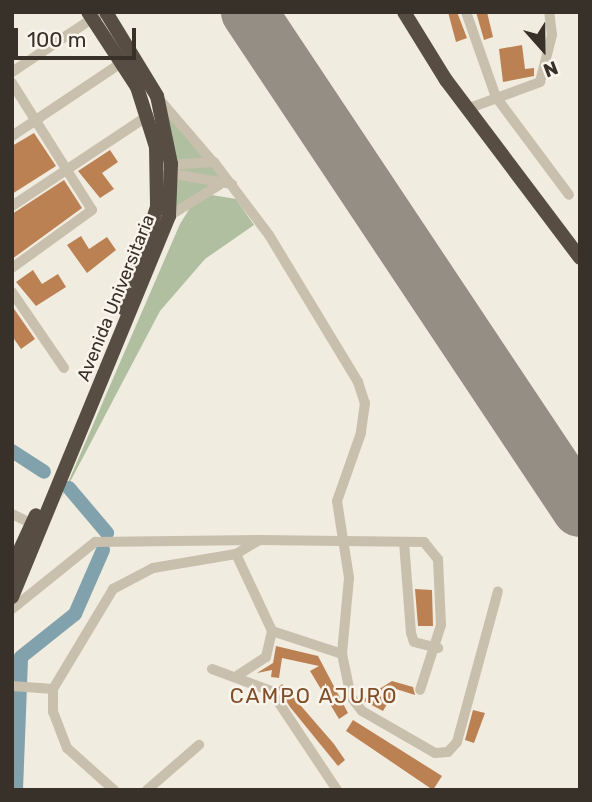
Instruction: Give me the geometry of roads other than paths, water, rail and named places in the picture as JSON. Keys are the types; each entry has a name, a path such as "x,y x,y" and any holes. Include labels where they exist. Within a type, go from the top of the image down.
{"highway":[{"path":"404,12 467,109 580,258"},
{"name":"Avenida Universitaria","path":"12,597 59,463 145,255 167,169 149,115 124,61 97,14"},
{"name":"Avenida Universitaria","path":"36,526 169,216 167,169 157,96 97,14"},
{"path":"12,567 36,526"}],"street":[{"path":"466,12 496,97 569,195"},
{"path":"467,109 540,82 552,35 549,12"},
{"path":"12,72 97,14"},
{"path":"12,136 124,61"},
{"path":"12,83 92,210 12,268"},
{"path":"157,96 214,162 325,326 365,403 361,433 337,502 349,610 342,654 347,687 362,711 435,753 448,752 457,742 498,591"},
{"path":"12,206 149,115"},
{"path":"167,169 214,162"},
{"path":"167,169 228,183"},
{"path":"169,216 228,183"},
{"path":"12,292 64,368"},
{"path":"12,514 36,526"},
{"path":"12,609 95,542 341,536 424,542 438,559 438,648 420,690"},
{"path":"114,790 67,748 53,712 52,689 113,589 153,568 236,554 259,540"},
{"path":"404,542 411,633 414,642 438,648"},
{"path":"236,554 272,631 266,657 238,675"},
{"path":"272,631 342,654"},
{"path":"212,669 262,683 287,709 337,790"},
{"path":"12,686 52,689"},
{"path":"147,790 200,745"}],"waterway":[{"path":"12,451 44,472"},
{"path":"69,488 107,533"},
{"path":"16,790 21,657 75,614 103,550"}],"district":[{"name":"CAMPO AJURO","path":"314,696"}]}
